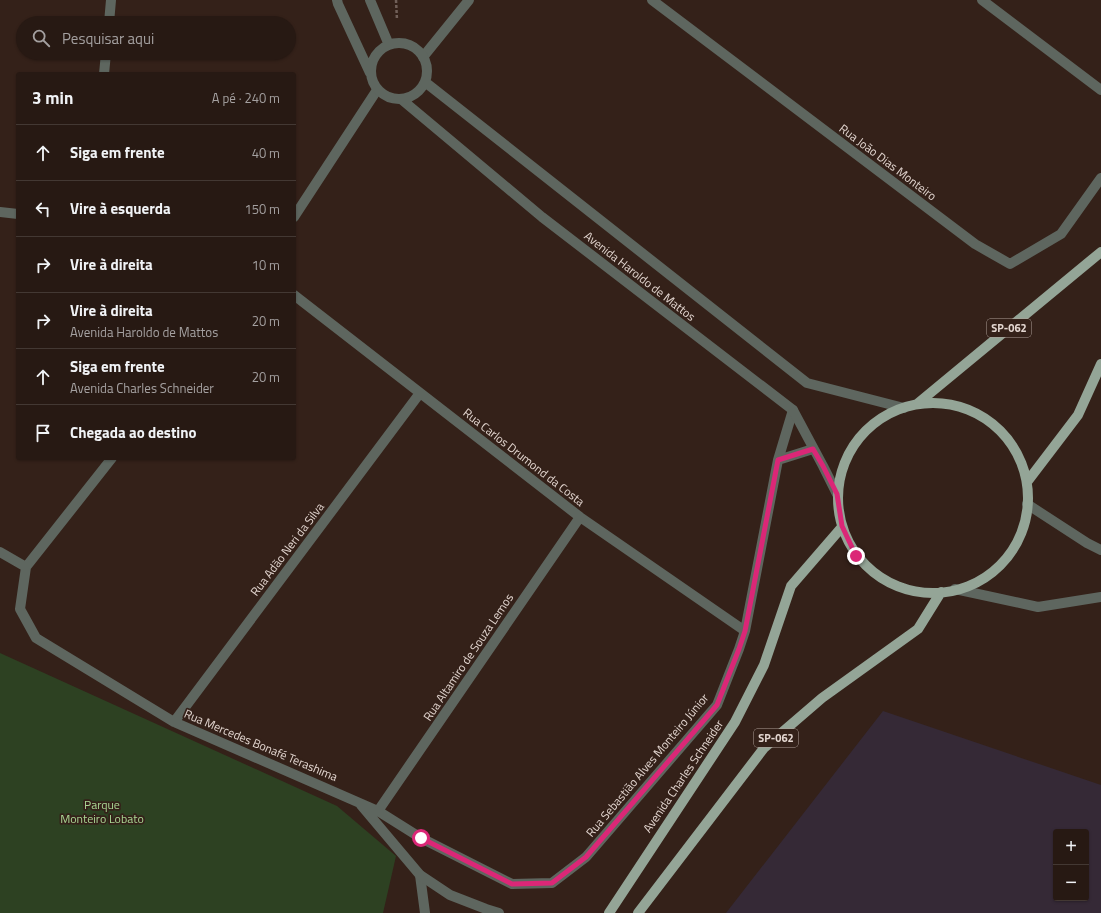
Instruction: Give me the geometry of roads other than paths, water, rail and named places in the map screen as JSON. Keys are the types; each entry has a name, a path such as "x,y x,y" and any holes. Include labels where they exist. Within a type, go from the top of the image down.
{"main road":[{"name":"SP-062","path":"917,404 1101,252"},
{"path":"1027,482 1078,415 1101,364"},
{"name":"SP-062","path":"917,404 947,404 976,412 1000,430 1018,454 1027,482 1027,512 1018,541 1000,565 976,583 944,593 911,591 881,578 856,556 842,526 837,494 844,462 862,434 888,414 917,404"},
{"name":"Avenida Charles Schneider","path":"608,913 735,722 764,665 791,586 842,526"},
{"name":"SP-062","path":"638,913 764,748 822,698 918,629 941,592"}],"street":[{"path":"110,16 111,0"},
{"path":"337,0 370,73 372,82 377,90 384,96 392,99 401,99 410,97 418,92 427,76 427,66 423,57 417,50 408,44 399,43 389,45 381,49 371,64 370,73"},
{"path":"370,0 389,45"},
{"path":"423,57 469,0"},
{"name":"Rua João Dias Monteiro","path":"652,0 975,244 1010,264 1061,234 1101,178"},
{"path":"982,0 1101,90"},
{"path":"104,72 105,60"},
{"name":"Avenida Haroldo de Mattos","path":"424,82 807,383 904,408"},
{"path":"296,214 377,90"},
{"name":"Avenida Haroldo de Mattos","path":"401,99 542,217 793,410 837,494"},
{"path":"0,212 16,214"},
{"name":"Rua Carlos Drumond da Costa","path":"296,297 580,517 745,631"},
{"name":"Rua Adão Neri da Silva","path":"174,722 420,393"},
{"name":"Rua Sebastião Alves Monteiro Júnior","path":"552,883 586,857 717,705 745,631 778,460 793,410"},
{"path":"778,460 813,449"},
{"path":"0,552 26,567 110,460"},
{"path":"1027,504 1087,543 1101,550"},
{"name":"Rua Altamiro de Souza Lemos","path":"378,811 580,517"},
{"name":"Rua Mercedes Bonafé Terashima","path":"26,567 20,609 36,638 174,722 378,811 421,838 512,884 552,883"},
{"path":"955,589 1038,607 1101,597"},
{"path":"358,802 420,874 450,895 485,911 500,913"},
{"path":"420,874 425,913"}],"park label":[{"name":"Parque Monteiro Lobato","path":"102,811"}]}
